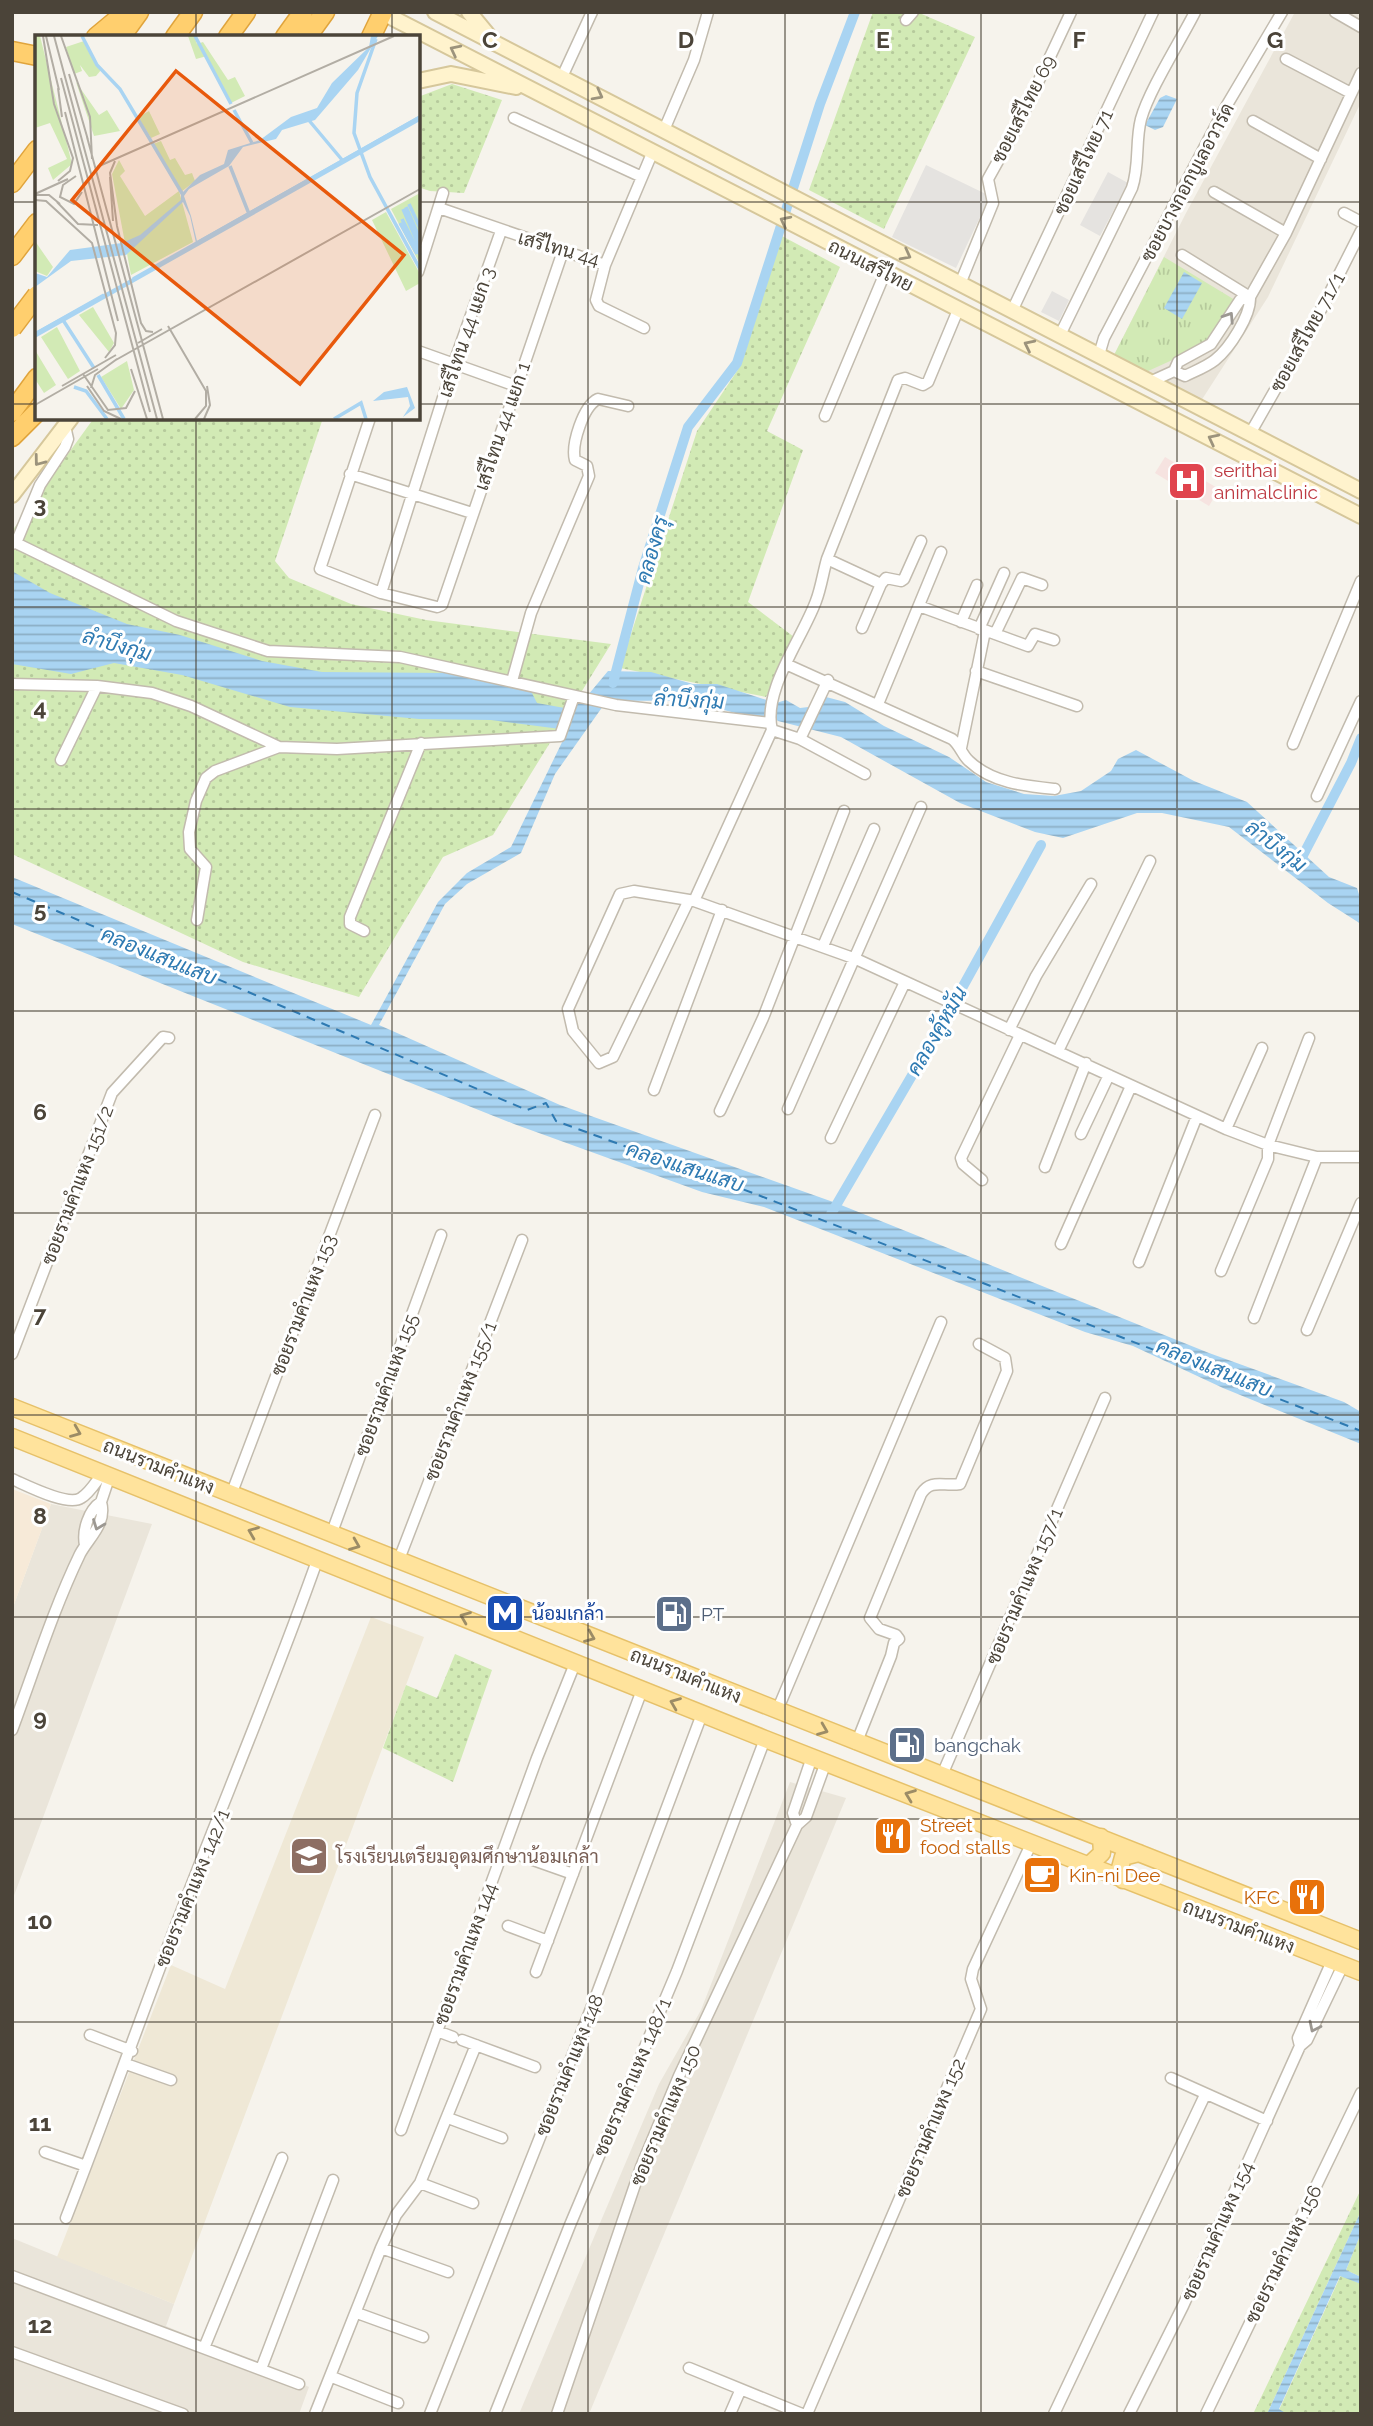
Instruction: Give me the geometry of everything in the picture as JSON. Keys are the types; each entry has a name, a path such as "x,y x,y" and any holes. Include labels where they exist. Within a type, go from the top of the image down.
{"highway":[{"path":"98,35 126,12"},
{"path":"122,35 139,12"},
{"path":"176,35 193,12"},
{"path":"229,35 246,12"},
{"path":"286,35 303,12"},
{"path":"308,35 325,12"},
{"path":"372,35 382,12"},
{"path":"12,51 35,56"},
{"path":"12,183 35,153"},
{"path":"12,256 35,226"},
{"path":"12,328 35,298"},
{"path":"12,314 35,315"},
{"path":"12,412 35,381"},
{"path":"12,436 35,414"}],"main road":[{"name":"ถนนเสรีไทย","path":"382,12 1361,516"},
{"name":"ถนนเสรีไทย","path":"435,12 960,284 1360,486"},
{"path":"469,12 493,42"},
{"path":"420,81 451,74 538,92"},
{"path":"1090,376 1099,355"},
{"path":"12,495 68,422"},
{"name":"ถนนรามคำแหง","path":"12,1407 856,1744 1101,1837 1361,1941"},
{"name":"ถนนรามคำแหง","path":"12,1437 765,1739 1361,1972"},
{"path":"1088,1866 1102,1853 1101,1837"},
{"path":"1124,1880 1120,1868 1122,1857 1139,1853"}],"street":[{"path":"562,77 592,12"},
{"path":"664,130 694,60 708,12"},
{"name":"ซอยเสรีไทย 69","path":"960,284 993,203 988,179 1018,125 1071,12"},
{"name":"ซอยเสรีไทย 71","path":"1013,311 1153,12"},
{"path":"1060,335 1132,187 1137,173 1136,148 1142,116 1195,12"},
{"name":"ซอยบางกอกบูเลอวาร์ด","path":"1099,355 1104,338 1224,110 1282,12"},
{"path":"1335,12 1361,27"},
{"path":"1286,59 1351,93"},
{"path":"1174,370 1185,376 1219,357 1251,307 1250,297 1286,233 1361,74"},
{"path":"514,118 642,177"},
{"path":"1253,121 1321,159"},
{"name":"เสรีไทน 44","path":"439,208 605,265 653,151"},
{"path":"1214,192 1286,233"},
{"path":"420,266 443,193"},
{"path":"1344,213 1361,222"},
{"name":"เสรีไทน 44 แยก 3","path":"381,593 454,363 501,231"},
{"name":"ซอยเสรีไทย 71/1","path":"1251,432 1323,306 1361,231"},
{"name":"เสรีไทน 44 แยก 1","path":"381,593 437,607 445,602 472,513 563,251"},
{"path":"1182,255 1250,297"},
{"path":"605,265 596,300 598,306 644,328"},
{"path":"825,416 885,273"},
{"path":"1152,381 1174,370 1178,362 1211,344 1240,300 1250,297"},
{"path":"958,310 928,382 923,385 905,378 898,380 827,559 816,601 771,699 770,723 692,900 613,1057 599,1063 575,1035 568,1009 620,894 634,891 692,900 794,934 856,959 1226,1129 1268,1145 1317,1157 1361,1157"},
{"path":"1211,344 1219,357"},
{"path":"420,352 516,386"},
{"path":"512,681 531,613 589,476 587,466 575,460 573,450 589,406 598,399 628,406"},
{"path":"369,420 321,570 381,593"},
{"path":"68,422 65,447 40,485 14,544 176,621 268,652 400,657 512,681 575,699 770,723 802,734 865,774"},
{"path":"351,474 472,513"},
{"path":"862,628 881,584 886,578 901,581 904,579 921,541"},
{"path":"878,704 941,552"},
{"path":"827,559 881,584"},
{"path":"961,748 976,671 1004,573"},
{"path":"986,631 1022,578 1042,585"},
{"path":"1293,744 1361,581"},
{"path":"961,622 977,584"},
{"path":"919,606 1028,646 1035,634 1054,640"},
{"path":"788,665 828,680 952,739 969,761 992,776 1014,784 1055,789"},
{"path":"976,671 1077,706"},
{"path":"802,734 828,680"},
{"path":"12,684 97,686 152,693 191,706 279,747"},
{"path":"61,760 97,686"},
{"path":"198,920 206,867 190,849 189,832 202,784 215,771 279,747 337,749 560,736 575,699"},
{"path":"1317,796 1361,701"},
{"path":"364,931 350,924 350,917 421,743"},
{"path":"788,1109 921,807"},
{"path":"720,1111 763,1018 844,811"},
{"path":"822,946 874,829"},
{"path":"1058,1051 1150,861"},
{"path":"1009,1030 1036,976 1091,884"},
{"path":"654,1090 722,910"},
{"path":"831,1138 905,982"},
{"path":"982,1180 963,1164 961,1158 1020,1035"},
{"name":"ซอยรามคำแหง 151/2","path":"12,1354 112,1093 154,1044 161,1038 169,1038"},
{"path":"1221,1271 1268,1159 1268,1145 1309,1038"},
{"path":"1226,1129 1262,1048"},
{"path":"1045,1167 1086,1063"},
{"path":"1081,1134 1109,1074"},
{"path":"1061,1244 1131,1086"},
{"name":"ซอยรามคำแหง 153","path":"231,1495 375,1115"},
{"path":"1139,1262 1197,1116"},
{"path":"1254,1318 1317,1157"},
{"path":"1307,1330 1361,1203"},
{"name":"ซอยรามคำแหง 155","path":"331,1535 441,1235"},
{"name":"ซอยรามคำแหง 155/1","path":"398,1562 522,1240"},
{"path":"777,1712 941,1322"},
{"path":"856,1744 891,1656 901,1645 896,1635 879,1629 870,1618 920,1494 932,1483 960,1484 1007,1371 1005,1358 979,1344"},
{"name":"ซอยรามคำแหง 157/1","path":"942,1775 1105,1398"},
{"path":"12,1730 64,1587 85,1545 83,1535 94,1507 101,1502 107,1474"},
{"name":"ถนนรามคำแหง","path":"12,1479 74,1501 82,1498 107,1474"},
{"name":"ซอยรามคำแหง 142/1","path":"66,2218 132,2051 159,1970 258,1724 318,1558"},
{"name":"ซอยรามคำแหง 144","path":"401,2130 537,1758 576,1661"},
{"path":"536,1972 642,1690"},
{"name":"ซอยรามคำแหง 148","path":"430,2414 601,1983 702,1714"},
{"name":"ซอยรามคำแหง 148/1","path":"495,2414 575,2212 677,1971 765,1739"},
{"name":"ซอยรามคำแหง 150","path":"558,2414 641,2167 679,2076 797,1825 806,1817 819,1759"},
{"name":"ซอยรามคำแหง 152","path":"804,2414 981,2009 971,1979 973,1969 1032,1842"},
{"path":"522,1856 573,1874"},
{"path":"508,1926 548,1941"},
{"name":"ซอยรามคำแหง 154","path":"1129,2414 1183,2306 1300,2046 1307,2040 1337,1963"},
{"path":"437,2031 535,2067"},
{"path":"90,2035 132,2051"},
{"path":"316,2414 381,2248 396,2215 420,2183 476,2045"},
{"path":"126,2064 171,2080"},
{"path":"1171,2078 1267,2121"},
{"name":"ซอยรามคำแหง 156","path":"1206,2414 1361,2093"},
{"path":"1054,2414 1205,2095"},
{"path":"448,2118 502,2138"},
{"path":"46,2152 86,2166"},
{"path":"204,2348 282,2158"},
{"path":"261,2369 333,2180"},
{"path":"420,2183 474,2203"},
{"path":"381,2248 448,2272"},
{"path":"12,2276 299,2384"},
{"path":"356,2313 423,2337"},
{"path":"12,2351 183,2414"},
{"path":"690,2368 740,2391 804,2414"},
{"path":"332,2377 398,2403"},
{"path":"730,2414 740,2391"}],"shaded area":[{"path":"1295,12 1361,12 1361,102 1268,297 1201,401 1114,355 1186,213"},
{"path":"926,165 990,196 956,268 892,237"},
{"path":"1108,172 1128,183 1100,236 1080,225"},
{"path":"1052,291 1069,300 1059,321 1041,312"},
{"name":"serithai animalclinic","path":"1165,457 1219,489 1209,506 1155,473"},
{"path":"12,1489 51,1504 12,1610"},
{"path":"51,1504 152,1524 12,1901 12,1610"},
{"name":"โรงเรียนเตรียมอุดมศึกษาน้อมเกล้า","path":"371,1617 424,1637 174,2304 57,2257 171,1965 225,1989"},
{"path":"790,1782 846,1798 589,2414 519,2414 659,2084 701,2010"},
{"path":"12,2238 174,2304 166,2326 309,2387 299,2414 12,2414"}],"green space":[{"path":"873,12 917,12 975,37 884,229 809,190"},
{"path":"452,84 502,100 464,193 430,191 420,188 420,96"},
{"path":"782,236 840,267 767,431 803,450 748,602 794,637 766,697 620,668 697,431 741,365"},
{"path":"1164,257 1235,300 1203,346 1146,372 1114,355"},
{"path":"93,420 322,420 275,561 289,578 351,604 426,620 611,644 493,835 443,857 359,997 243,962 12,854 12,531"},
{"path":"455,1654 492,1670 453,1782 383,1748 406,1685 437,1698"},
{"path":"1361,2189 1361,2211 1267,2414 1253,2414"},
{"path":"1361,2233 1361,2277 1346,2270"},
{"path":"1341,2275 1361,2284 1361,2414 1287,2414 1279,2410"}],"water":[{"path":"1166,95 1177,99 1163,127 1155,130 1145,125 1160,98"},
{"path":"1184,272 1202,283 1182,319 1164,308"},
{"path":"12,571 50,593 127,624 180,635 262,661 322,672 448,673 531,691 537,703 570,709 588,695 608,671 651,672 693,684 717,684 776,703 786,700 800,708 817,706 826,697 845,702 884,726 949,757 986,782 1024,794 1054,796 1081,791 1111,771 1118,759 1136,750 1194,781 1247,802 1329,877 1357,888 1361,901 1361,924 1328,903 1229,827 1162,813 1137,813 1063,838 1035,832 960,803 841,737 778,721 773,716 764,718 763,722 721,709 678,701 608,699 555,774 521,853 467,884 445,904 379,1025 560,1105 836,1203 1209,1353 1344,1402 1361,1412 1361,1444 1223,1388 1133,1346 1085,1332 764,1207 702,1192 514,1124 12,924 12,877 371,1025 438,902 467,873 511,847 568,730 491,720 419,719 290,707 182,675 114,663 71,674 12,664"},
{"path":"1361,2211 1361,2233 1346,2270 1361,2277 1361,2284 1340,2276 1279,2409 1287,2414 1267,2414"}],"waterway":[{"name":"คลองครุ","path":"613,683 643,568 688,427 737,363 820,104 855,12"},
{"name":"ลำบึงกุ่ม","path":"1298,865 1351,763 1361,738"},
{"name":"คลองคู้หมัน","path":"831,1214 945,1019 1041,845"}],"ferry route":[{"path":"12,892 527,1110 546,1103 556,1121 753,1193 1361,1431"}],"place":[{"name":"serithai animalclinic","path":"1187,481"},
{"name":"น้อมเกล้า","path":"505,1613"},
{"name":"PT","path":"674,1614"},
{"name":"bangchak","path":"907,1745"},
{"name":"Street food stalls","path":"893,1836"},
{"name":"โรงเรียนเตรียมอุดมศึกษาน้อมเกล้า","path":"309,1856"},
{"name":"Kin-ni Dee","path":"1042,1875"},
{"name":"KFC","path":"1307,1897"}],"water label":[{"name":"คลองแสนแสบ","path":"159,956"},
{"name":"คลองแสนแสบ","path":"685,1167"},
{"name":"คลองแสนแสบ","path":"1214,1368"}]}
